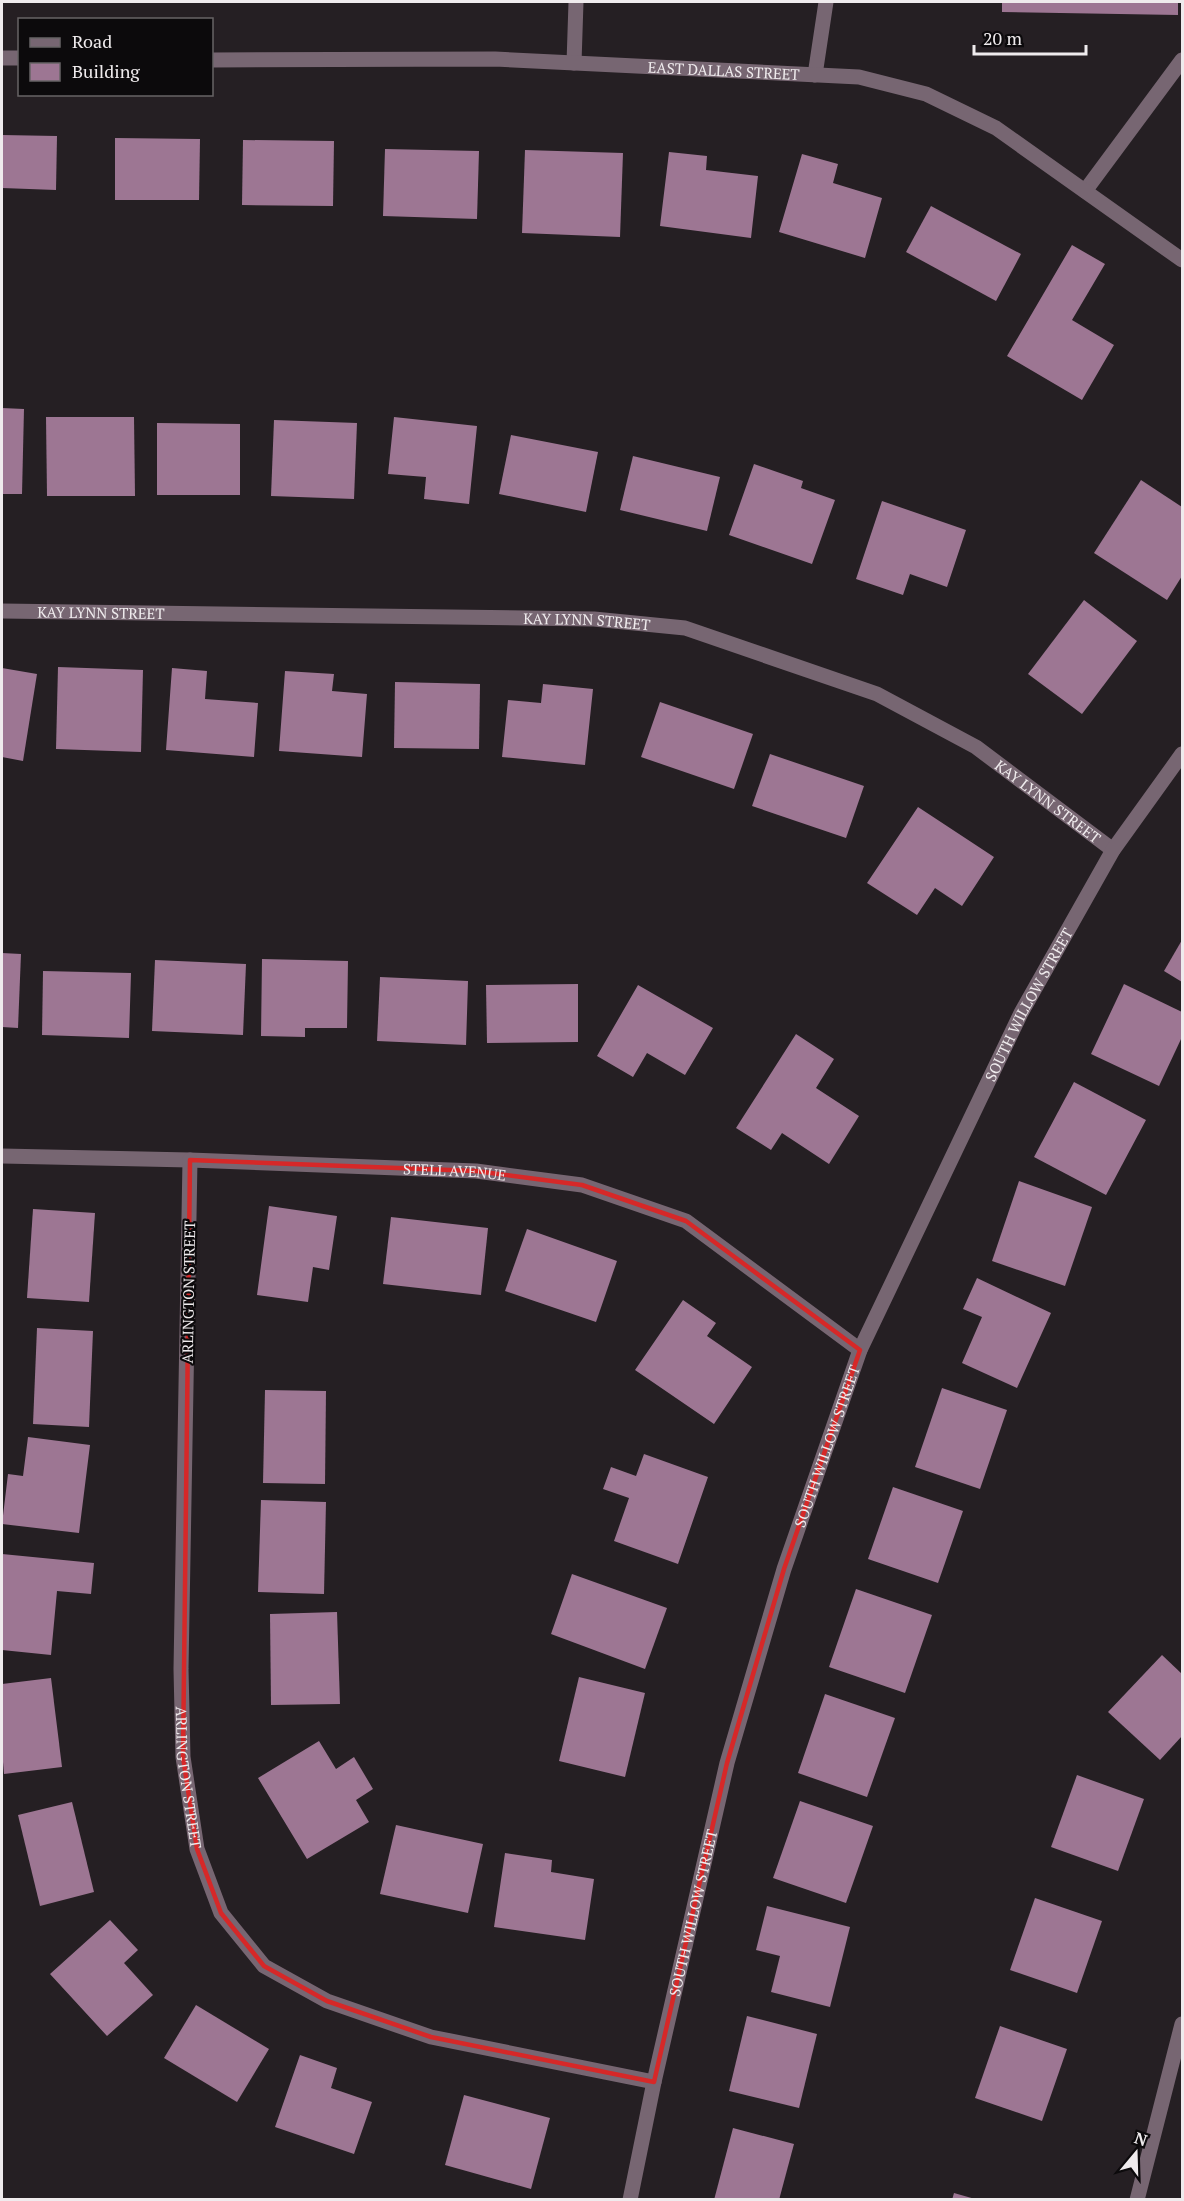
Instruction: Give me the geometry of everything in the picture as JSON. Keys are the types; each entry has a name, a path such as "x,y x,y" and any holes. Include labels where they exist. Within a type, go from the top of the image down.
{"street":[{"path":"574,63 576,2"},
{"path":"815,75 826,2"},
{"path":"2,58 18,58"},
{"name":"EAST DALLAS STREET","path":"213,60 495,59 859,77 926,94 996,128 1182,260"},
{"path":"1085,192 1182,60"},
{"name":"KAY LYNN STREET","path":"2,611 594,619 685,628 877,694 976,747 1113,850"},
{"name":"SOUTH WILLOW STREET","path":"630,2199 654,2082 727,1763 784,1569 860,1350 1022,1013 1113,850 1182,754"},
{"name":"STELL AVENUE","path":"2,1156 190,1160 476,1171 582,1185 686,1221 860,1350"},
{"name":"ARLINGTON STREET","path":"190,1160 181,1669 183,1757 197,1849 221,1912 264,1966 327,2001 431,2037 654,2082"},
{"path":"1137,2199 1182,2024"}],"highlighted area":[{"path":"190,1160 476,1171 582,1185 686,1221 860,1350 784,1569 727,1763 654,2082 431,2037 327,2001 264,1966 221,1913 197,1849 183,1757"}],"building":[{"path":"1002,2 1178,2 1178,15 1002,12"},
{"path":"2,135 57,136 56,190 2,188"},
{"path":"115,138 200,139 199,200 115,200"},
{"path":"243,140 334,141 333,206 242,205"},
{"path":"385,149 479,151 477,219 383,216"},
{"path":"525,150 623,153 620,237 522,233"},
{"path":"669,152 707,156 706,170 758,176 751,238 660,226"},
{"path":"802,154 838,164 833,183 882,198 865,258 779,232"},
{"path":"931,206 1021,254 996,301 906,252"},
{"path":"1072,245 1105,264 1072,320 1114,345 1082,400 1007,356"},
{"path":"2,408 24,409 22,494 2,494"},
{"path":"46,417 134,417 135,496 47,496"},
{"path":"394,417 477,426 469,504 424,499 426,477 388,474"},
{"path":"274,420 357,423 354,499 271,496"},
{"path":"157,423 240,424 240,495 157,495"},
{"path":"511,435 598,452 586,512 499,494"},
{"path":"633,456 720,477 707,531 620,510"},
{"path":"754,464 803,481 801,488 835,500 812,564 729,535"},
{"path":"1141,480 1182,507 1182,576 1167,600 1094,553"},
{"path":"882,501 966,530 947,587 910,574 903,595 856,579"},
{"path":"1084,600 1137,641 1082,714 1028,674"},
{"path":"58,667 143,670 141,752 56,749"},
{"path":"2,668 37,674 23,761 2,757"},
{"path":"172,668 207,671 205,699 258,703 254,757 166,750"},
{"path":"285,671 334,674 332,691 367,694 362,757 279,751"},
{"path":"395,682 480,684 479,749 394,748"},
{"path":"543,684 593,689 585,765 502,757 508,700 541,703"},
{"path":"660,702 753,734 734,789 641,757"},
{"path":"770,754 864,786 846,838 752,806"},
{"path":"918,807 994,857 962,906 935,888 917,915 867,883"},
{"path":"1182,940 1182,982 1164,971"},
{"path":"2,953 21,954 18,1028 2,1027"},
{"path":"262,959 348,961 347,1028 305,1028 305,1037 261,1036"},
{"path":"155,960 246,964 243,1035 152,1031"},
{"path":"43,971 131,973 129,1038 42,1035"},
{"path":"380,977 468,981 466,1045 377,1041"},
{"path":"578,984 578,1042 487,1043 486,985"},
{"path":"1124,984 1182,1012 1182,1037 1159,1086 1091,1054"},
{"path":"638,985 713,1028 685,1075 647,1053 633,1077 597,1056"},
{"path":"796,1034 834,1059 816,1088 859,1116 829,1164 782,1133 771,1150 736,1128"},
{"path":"1074,1082 1146,1120 1106,1195 1034,1157"},
{"path":"1019,1181 1092,1207 1065,1286 992,1261"},
{"path":"269,1206 337,1216 329,1270 313,1267 308,1302 257,1295"},
{"path":"33,1209 95,1213 89,1302 27,1298"},
{"path":"391,1217 488,1228 481,1295 383,1284"},
{"path":"527,1229 617,1261 596,1322 505,1291"},
{"path":"977,1278 1051,1313 1017,1388 962,1363 982,1317 963,1309"},
{"path":"683,1300 716,1323 707,1336 752,1367 714,1424 635,1370"},
{"path":"37,1328 93,1331 89,1427 33,1424"},
{"path":"942,1388 1007,1410 980,1489 915,1467"},
{"path":"265,1390 326,1391 325,1484 263,1483"},
{"path":"28,1437 90,1445 79,1533 2,1524 8,1474 23,1476"},
{"path":"644,1454 708,1477 678,1564 614,1541 629,1498 603,1489 611,1467 636,1476"},
{"path":"893,1487 963,1511 938,1583 868,1559"},
{"path":"261,1500 326,1502 324,1594 258,1592"},
{"path":"2,1554 94,1563 91,1594 57,1591 51,1655 2,1650"},
{"path":"572,1574 667,1608 645,1669 551,1634"},
{"path":"856,1589 932,1615 905,1693 829,1667"},
{"path":"337,1612 340,1704 271,1705 270,1614"},
{"path":"1162,1655 1182,1674 1182,1736 1160,1760 1108,1712"},
{"path":"579,1677 645,1693 625,1777 559,1761"},
{"path":"51,1678 62,1767 4,1774 2,1684"},
{"path":"825,1694 895,1718 867,1797 798,1773"},
{"path":"319,1741 336,1769 354,1757 373,1789 356,1800 369,1822 307,1859 258,1778"},
{"path":"1077,1775 1144,1799 1118,1871 1051,1847"},
{"path":"800,1801 873,1826 846,1903 773,1878"},
{"path":"72,1802 94,1892 40,1906 18,1815"},
{"path":"396,1825 483,1844 468,1913 380,1894"},
{"path":"505,1853 552,1860 551,1872 594,1879 585,1940 494,1927"},
{"path":"1035,1898 1102,1921 1077,1993 1010,1970"},
{"path":"767,1906 850,1927 830,2007 771,1992 780,1956 756,1950"},
{"path":"110,1920 138,1950 124,1963 153,1995 107,2036 50,1974"},
{"path":"196,2005 269,2049 237,2102 164,2058"},
{"path":"747,2016 817,2034 799,2108 729,2091"},
{"path":"1000,2026 1067,2049 1042,2121 975,2098"},
{"path":"300,2055 337,2068 331,2088 372,2102 354,2154 275,2127"},
{"path":"464,2095 550,2118 531,2189 445,2165"},
{"path":"733,2128 794,2144 779,2200 714,2200"},
{"path":"954,2193 975,2199 975,2200 952,2200"}]}
